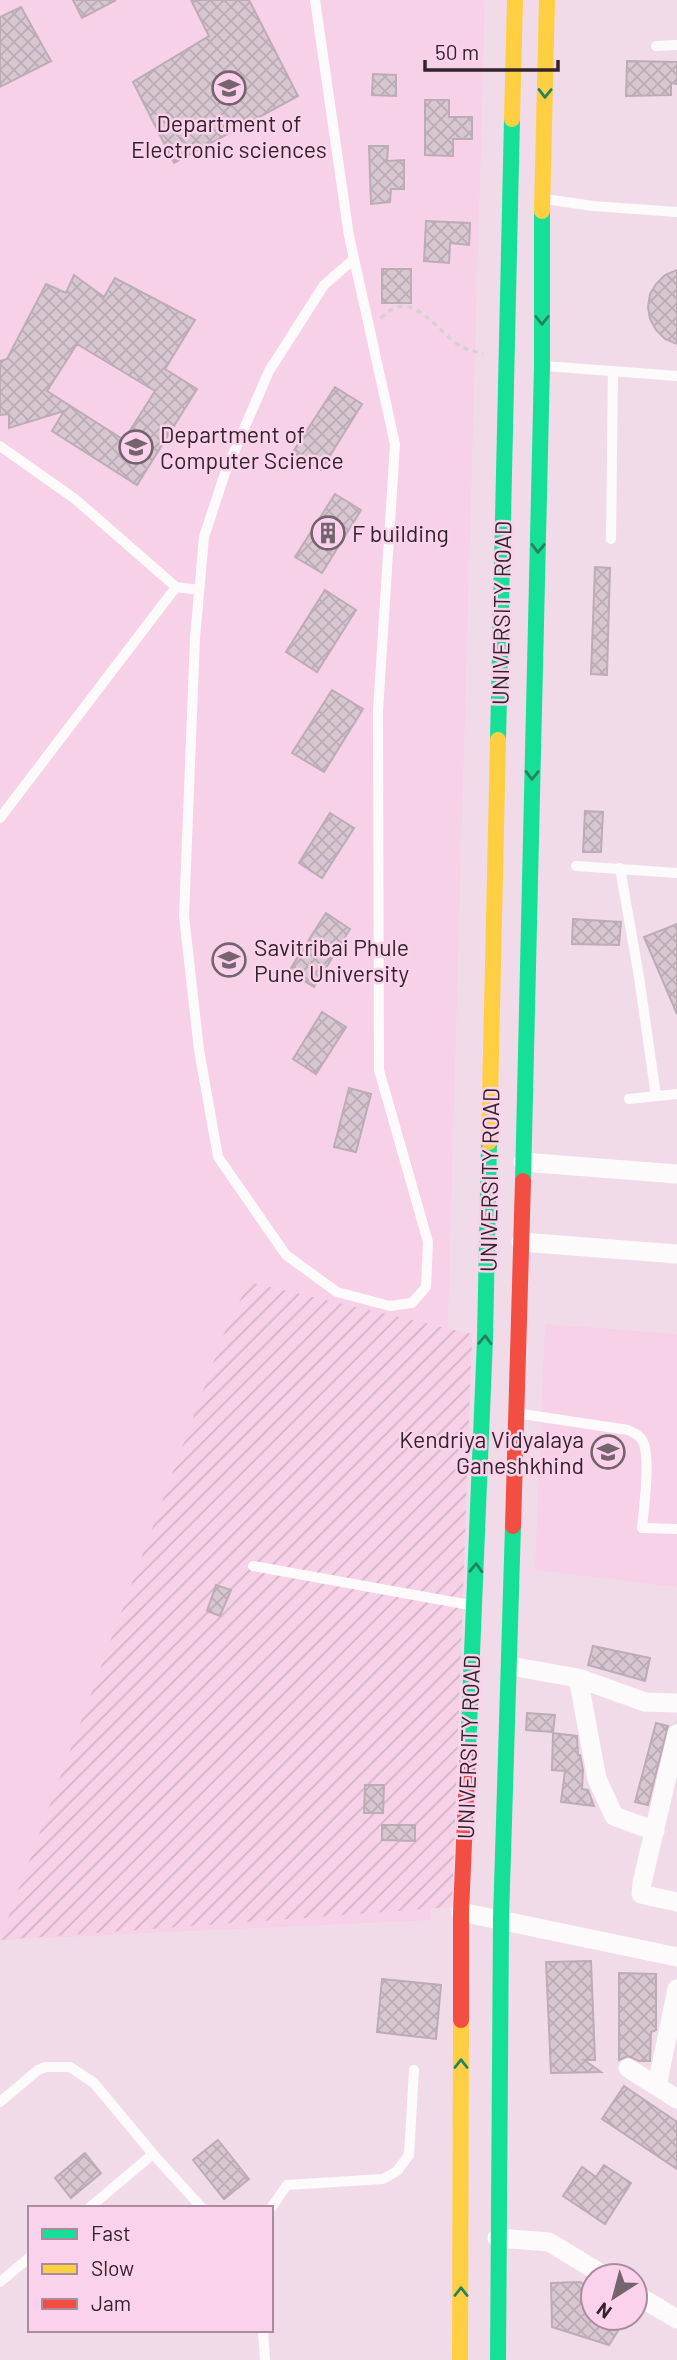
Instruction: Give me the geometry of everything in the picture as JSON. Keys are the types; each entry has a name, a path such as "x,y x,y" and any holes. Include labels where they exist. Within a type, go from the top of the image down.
{"main road":[{"name":"UNIVERSITY ROAD","path":"460,2360 461,1912 485,1339 515,0"},
{"name":"UNIVERSITY ROAD","path":"498,2360 501,1919 517,1413 542,366 542,198 547,0"}],"street":[{"path":"523,1162 677,1174"},
{"path":"521,1242 677,1254"},
{"path":"510,1666 578,1678 645,1702 677,1703"},
{"path":"578,1678 597,1779 614,1816 655,1831"},
{"path":"677,1734 641,1894 677,1902"},
{"path":"461,1912 677,1957"},
{"path":"657,2086 677,1989"},
{"path":"628,2068 677,2099"},
{"path":"497,2238 549,2242 582,2262"},
{"path":"649,2302 677,2319"}],"lane":[{"path":"315,0 354,259 395,444 378,711 379,1070 428,1242 426,1287 412,1303 390,1306 337,1292 286,1255 218,1157 199,1050 184,916 195,638 204,537 220,486 269,371 324,285 354,259"},
{"path":"656,46 677,45"},
{"path":"542,198 593,206 677,212"},
{"path":"542,366 677,376"},
{"path":"611,539 613,371"},
{"path":"0,446 75,499 176,587 199,590"},
{"path":"0,818 176,587"},
{"path":"576,866 677,873"},
{"path":"620,868 656,1096"},
{"path":"629,1099 677,1094"},
{"path":"517,1413 619,1428 638,1435 645,1445 646,1476 642,1528 677,1529"},
{"path":"253,1566 474,1606"},
{"path":"0,2102 38,2070 46,2067 70,2067 94,2083 200,2206"},
{"path":"272,2206 287,2185 383,2179 397,2171 409,2155 414,2070"},
{"path":"91,2206 153,2154"},
{"path":"0,2282 28,2259"},
{"path":"263,2332 265,2360"}],"path":[{"path":"369,329 388,309 409,306 427,317 461,346 507,358"}],"shaded area":[{"name":"Savitribai Phule Pune University","path":"0,0 485,0 431,1920 0,1940"},
{"path":"249,1282 472,1334 452,1907 0,1940 224,1334"},
{"name":"Kendriya Vidyalaya Ganeshkhind","path":"545,1324 677,1334 677,1587 535,1570"}],"building":[{"path":"73,0 116,0 82,18"},
{"path":"191,0 249,0 298,96 174,163 133,82 209,36"},
{"path":"21,7 51,61 0,87 0,17"},
{"path":"627,61 677,62 677,84 671,83 671,95 626,96"},
{"path":"373,74 396,75 396,96 372,95"},
{"path":"425,100 449,100 449,117 472,117 472,139 453,139 453,156 425,155"},
{"path":"369,146 388,146 387,161 404,160 404,189 391,189 390,202 371,204"},
{"path":"426,221 470,223 469,245 450,243 449,263 424,261"},
{"path":"382,269 411,269 411,303 382,303"},
{"path":"677,270 677,344 665,339 656,330 648,307 650,294 656,284 665,275"},
{"path":"74,275 104,297 115,278 195,320 165,369 197,389 137,485 52,431 64,411 9,428 9,414 0,415 0,361 7,359 46,284 66,293","holes":["77,344 155,391 124,440 47,391"]},
{"path":"335,387 362,404 321,470 293,452"},
{"name":"F building","path":"335,494 361,510 322,573 295,557"},
{"path":"595,567 610,568 607,675 591,674"},
{"path":"325,590 356,610 317,672 286,652"},
{"path":"332,690 363,709 324,772 292,753"},
{"path":"585,811 603,812 601,852 583,852"},
{"path":"330,813 354,828 322,878 299,863"},
{"path":"326,913 350,929 314,987 289,971"},
{"path":"573,919 621,922 619,945 572,944"},
{"path":"677,924 677,1014 644,937"},
{"path":"322,1012 346,1027 316,1074 293,1059"},
{"path":"349,1088 371,1094 356,1152 334,1147"},
{"path":"216,1585 231,1590 220,1616 207,1611"},
{"path":"593,1646 650,1658 645,1681 588,1665"},
{"path":"527,1713 555,1715 553,1732 526,1730"},
{"path":"656,1723 668,1726 648,1805 635,1802"},
{"path":"553,1733 577,1736 578,1755 583,1770 582,1789 588,1790 594,1806 561,1802 565,1771 552,1770"},
{"path":"365,1785 384,1785 383,1813 364,1813"},
{"path":"382,1825 415,1825 415,1841 382,1840"},
{"path":"591,1961 595,2060 584,2060 601,2072 551,2073 546,1962"},
{"path":"619,1973 656,1974 656,2030 651,2032 650,2061 639,2061 628,2056 619,2060"},
{"path":"382,1979 441,1985 436,2039 377,2032"},
{"path":"624,2086 677,2122 677,2169 602,2119"},
{"path":"218,2140 249,2179 224,2199 193,2160"},
{"path":"85,2153 101,2173 71,2198 55,2178"},
{"path":"604,2165 631,2183 605,2224 563,2196 582,2167 596,2177"},
{"path":"579,2282 579,2332 617,2332 609,2345 552,2327 551,2283"}],"traffic: fast":[{"path":"498,740 512,119"},
{"path":"523,1181 542,366 542,211"},
{"path":"468,1750 485,1339 489,1142"},
{"path":"498,2360 501,1919 513,1526"}],"traffic: slow":[{"path":"512,119 515,0"},
{"path":"542,211 547,0"},
{"path":"489,1142 498,740"},
{"path":"460,2360 461,2020"}],"traffic: jam":[{"path":"513,1526 523,1181"},
{"path":"461,2020 461,1912 468,1750"}],"place":[{"name":"Department of Electronic sciences","path":"229,88"},
{"name":"Department of Computer Science","path":"136,447"},
{"name":"F building","path":"328,533"},
{"name":"Savitribai Phule Pune University","path":"229,960"},
{"name":"Kendriya Vidyalaya Ganeshkhind","path":"608,1452"}]}
